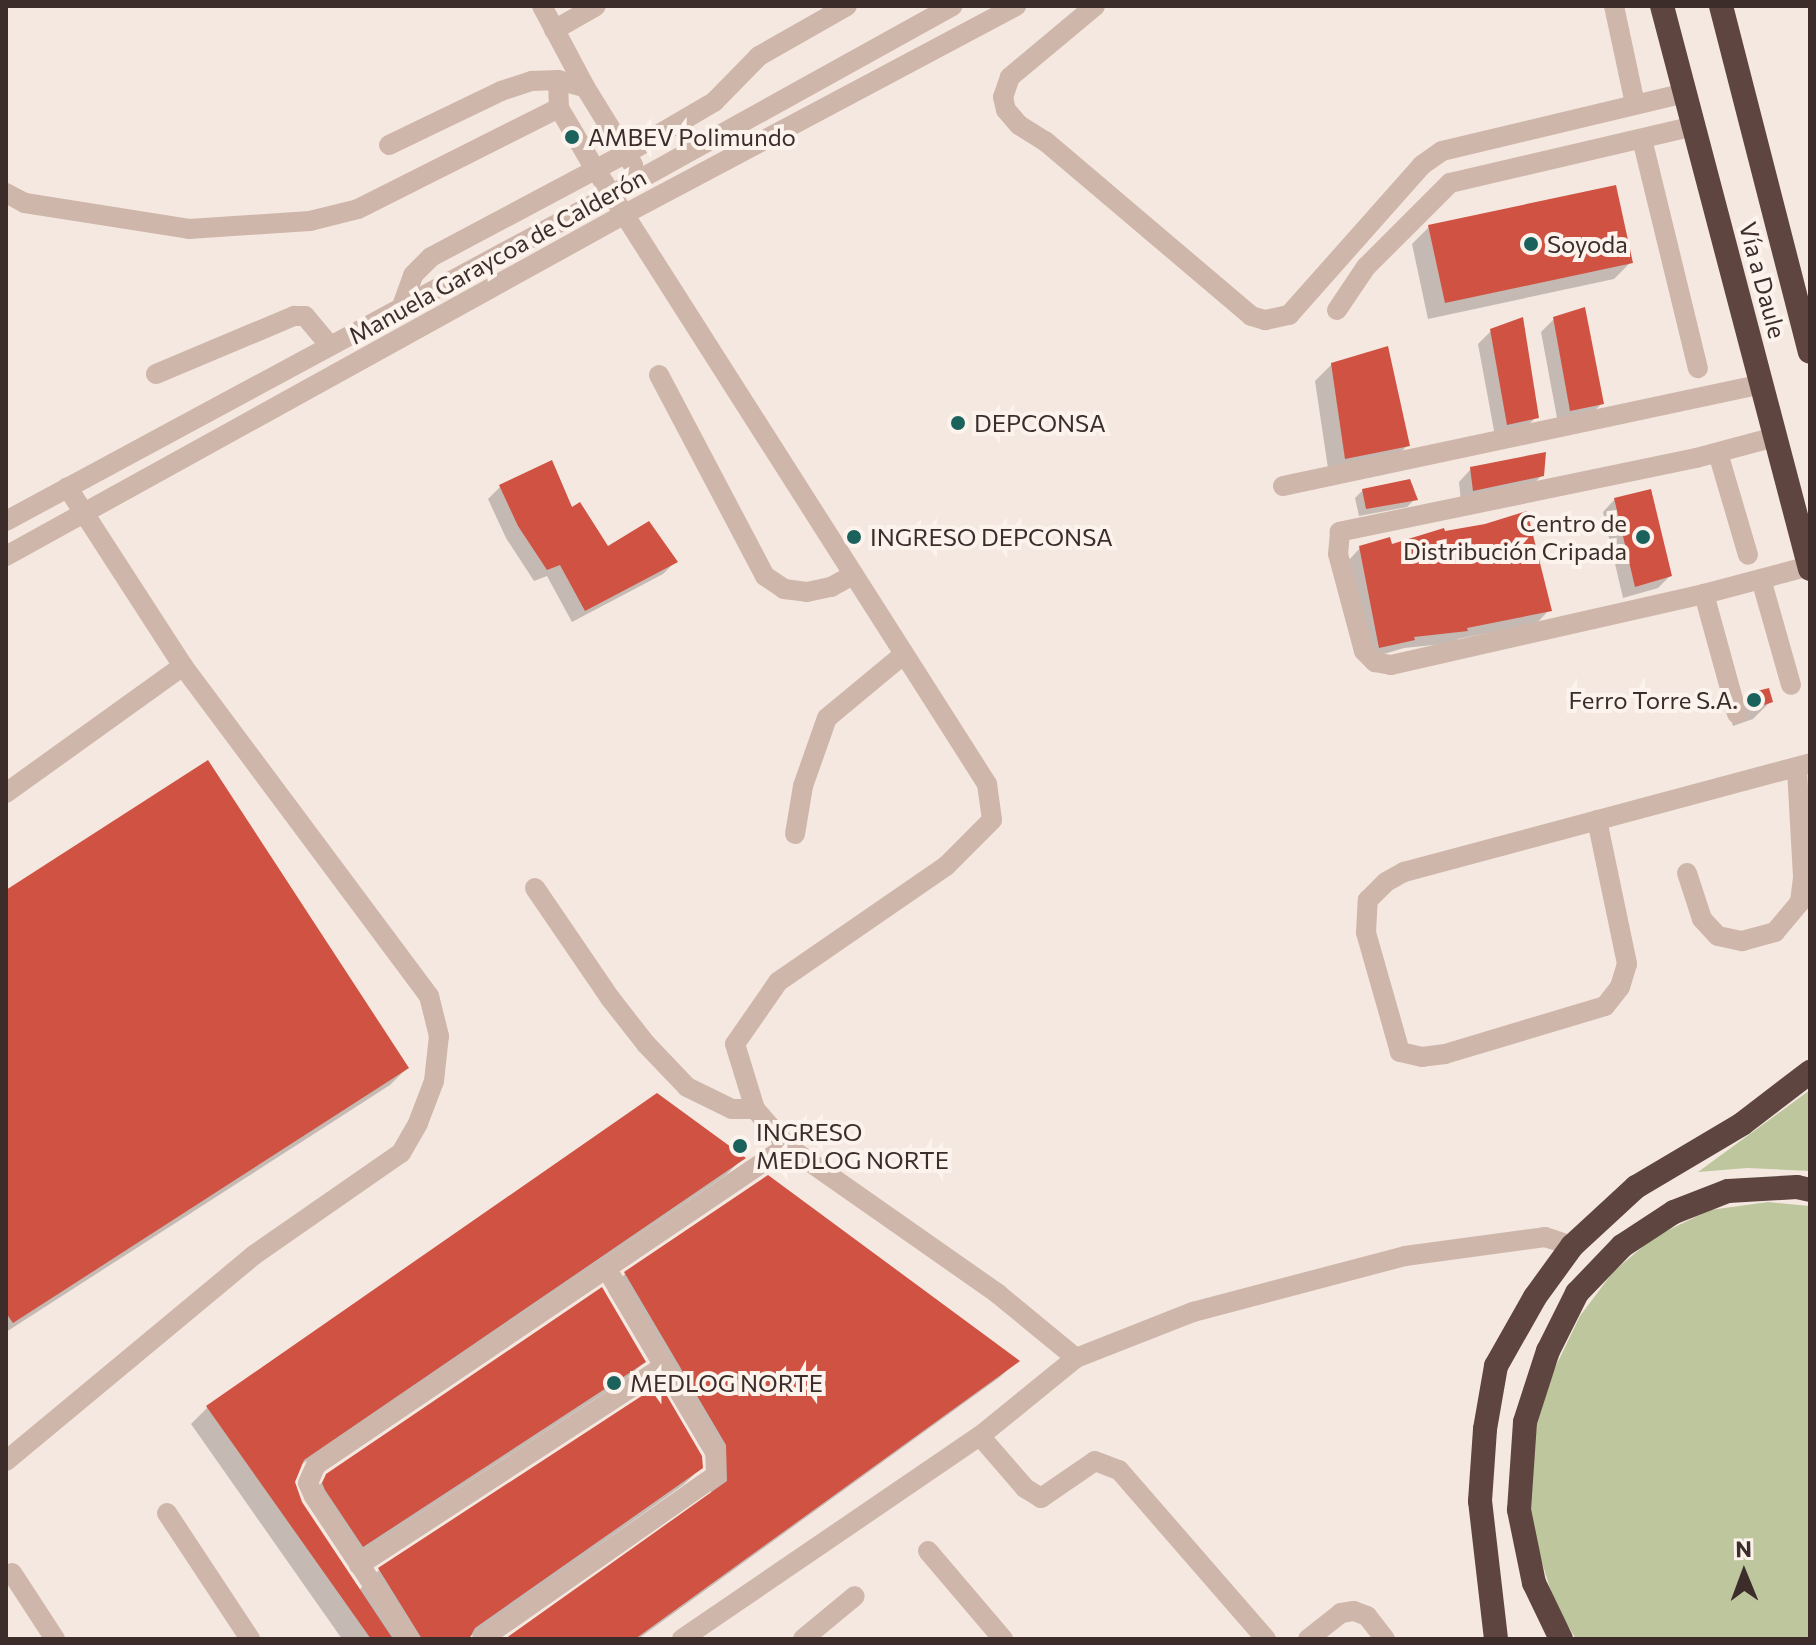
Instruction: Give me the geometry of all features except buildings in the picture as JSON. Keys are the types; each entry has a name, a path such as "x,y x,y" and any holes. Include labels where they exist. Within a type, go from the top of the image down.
{"highway":[{"name":"Vía a Daule","path":"1662,6 1810,568"},
{"name":"Vía a Daule","path":"1721,6 1810,352"},
{"path":"1496,1639 1480,1501 1485,1429 1496,1366 1535,1297 1572,1246 1636,1187 1742,1124 1810,1072"},
{"path":"1561,1639 1534,1583 1519,1510 1525,1422 1548,1351 1577,1293 1622,1246 1674,1212 1728,1191 1797,1187 1810,1190"}],"street":[{"path":"542,6 585,87 642,178"},
{"path":"554,30 596,6"},
{"path":"402,306 413,275 431,257 627,153 714,102 759,56 847,6"},
{"name":"Manuela Garaycoa de Calderón","path":"6,521 642,178 952,6"},
{"name":"Manuela Garaycoa de Calderón","path":"6,556 625,214 1016,6"},
{"path":"1095,6 1017,69 1005,87 1006,110 1019,125 1045,141 1251,316 1265,320 1289,315 1422,165 1442,151 1686,93"},
{"path":"1614,6 1635,104"},
{"path":"389,145 501,91 532,81 558,80 585,87"},
{"path":"558,80 559,108 611,194 987,784 992,820 946,866 778,982 735,1044 755,1109 787,1146 998,1294 1076,1358"},
{"path":"6,193 25,203 189,229 310,221 358,209 559,108"},
{"path":"1337,310 1366,267 1450,183 1694,126"},
{"path":"1642,139 1698,368"},
{"path":"156,374 294,316 305,316 329,345"},
{"path":"659,375 765,576 784,589 807,592 831,587 853,575"},
{"path":"1283,486 1761,384"},
{"path":"1775,437 1718,453 1340,532 1338,554 1364,651 1375,662 1391,665 1810,568"},
{"path":"1718,453 1748,555"},
{"path":"6,1461 254,1255 401,1153 418,1123 434,1081 439,1036 429,996 183,666 67,487"},
{"path":"1761,579 1791,685"},
{"path":"1704,594 1737,714"},
{"path":"795,834 803,786 827,718 904,654"},
{"path":"6,793 183,666"},
{"path":"1597,820 1627,964 1620,987 1605,1006 1445,1054 1422,1057 1400,1052 1366,933 1368,900 1386,882 1404,872 1597,820 1803,766 1803,877 1800,902 1775,932 1742,941 1718,936 1702,919 1687,873"},
{"path":"535,888 610,998 646,1044 687,1087 732,1109 755,1109"},
{"path":"409,1639 314,1496 308,1483 316,1465 787,1146"},
{"path":"682,1639 980,1436 1076,1358 1193,1312 1405,1256 1545,1237 1572,1246"},
{"path":"482,1639 716,1475 715,1452 606,1268"},
{"path":"359,1565 664,1366"},
{"path":"980,1436 1025,1488 1041,1498 1095,1461 1119,1470 1266,1639"},
{"path":"167,1513 250,1639"},
{"path":"928,1551 1003,1639"},
{"path":"12,1573 55,1639"},
{"path":"803,1639 855,1596"},
{"path":"1308,1639 1341,1613 1354,1611 1367,1616 1385,1639"}],"green space":[{"path":"1810,1090 1810,1171 1747,1168 1698,1172"},
{"path":"1768,1202 1810,1206 1810,1639 1576,1639 1555,1605 1531,1526 1530,1481 1536,1426 1553,1372 1580,1316 1613,1272 1654,1237 1710,1210"}],"place":[{"name":"AMBEV Polimundo","path":"572,137"},
{"name":"Soyoda","path":"1531,244"},
{"name":"DEPCONSA","path":"958,423"},
{"name":"INGRESO DEPCONSA","path":"854,537"},
{"name":"Centro de Distribución Cripada","path":"1643,537"},
{"name":"Ferro Torre S.A.","path":"1754,700"},
{"name":"INGRESO MEDLOG NORTE","path":"740,1146"},
{"name":"MEDLOG NORTE","path":"614,1383"}]}
